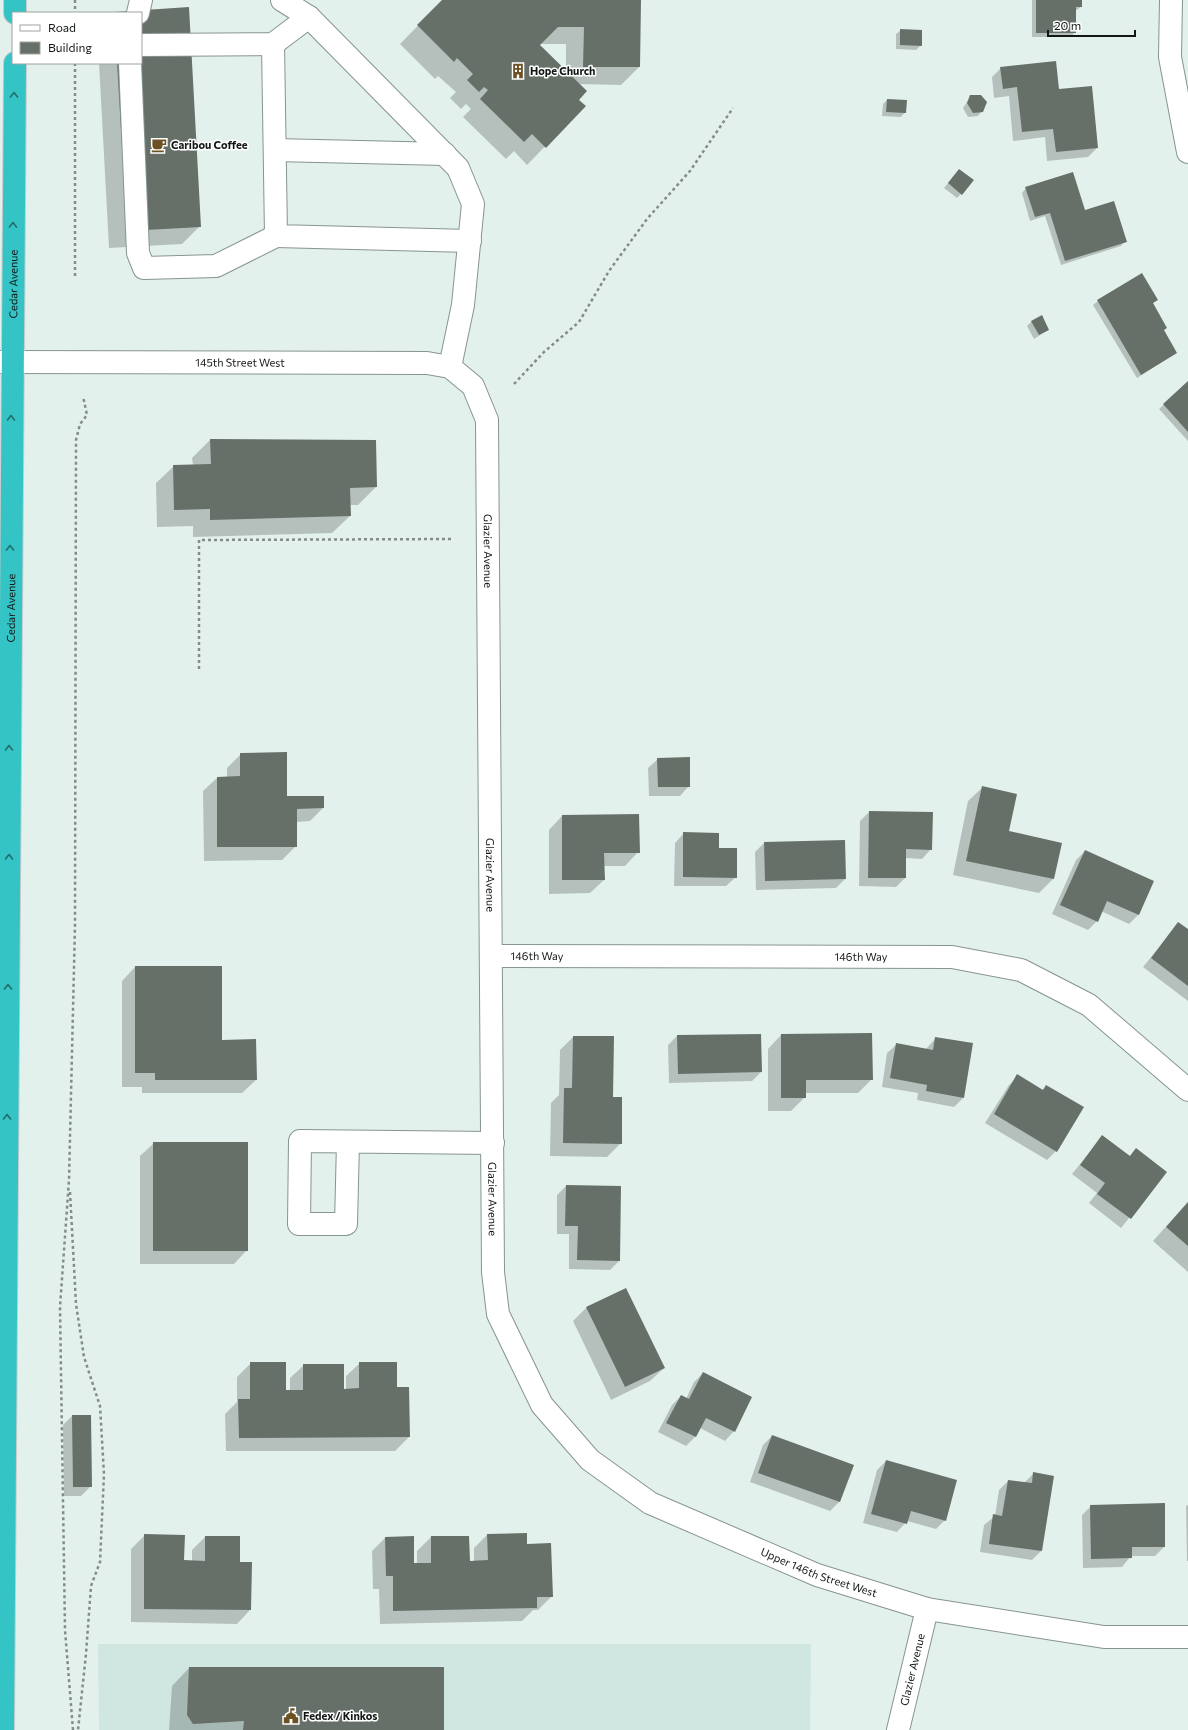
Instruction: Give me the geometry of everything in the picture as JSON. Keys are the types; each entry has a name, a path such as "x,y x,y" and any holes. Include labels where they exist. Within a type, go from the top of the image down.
{"highway":[{"path":"15,0 15,12"},
{"name":"Cedar Avenue","path":"4,1730 6,362 15,64"}],"street":[{"path":"138,12 141,0"},
{"path":"282,0 309,17 458,168 473,204 463,305 450,367"},
{"path":"1171,0 1170,57 1188,152"},
{"path":"142,45 273,44 309,17"},
{"path":"273,44 276,236"},
{"path":"130,64 138,253 144,268 216,266 276,236 470,241"},
{"path":"275,150 445,154"},
{"name":"145th Street West","path":"6,362 427,363 450,367 473,386"},
{"name":"Glazier Avenue","path":"473,386 487,420 492,956 493,1272 498,1314 520,1362"},
{"name":"146th Way","path":"492,956 952,956 1021,970 1089,1004 1188,1090"},
{"path":"348,1142 493,1143"},
{"name":"Upper 146th Street West","path":"520,1362 542,1405 590,1460 650,1503 817,1574 927,1609 1104,1637 1188,1637"},
{"name":"Glazier Avenue","path":"898,1730 927,1609"}],"path":[{"path":"75,0 75,12"},
{"path":"75,64 75,276"},
{"path":"514,384 544,352 579,322 610,271 648,219 690,171 733,108"},
{"path":"73,1730 65,1630 60,1307 69,1180 75,925 76,440 80,424 87,415 83,396"},
{"path":"199,669 199,540 452,539"},
{"path":"69,1180 76,1304 84,1357 100,1406 104,1474 100,1562 91,1586 78,1730"}],"shaded area":[{"path":"98,1644 811,1644 810,1730 99,1730"}],"building":[{"name":"Hope Church","path":"442,0 641,0 640,67 583,67 584,27 558,27 540,45 587,91 579,100 586,106 546,148 532,134 524,142 480,99 488,90 484,87 479,92 467,80 473,74 457,58 454,62 417,25"},
{"path":"1036,0 1082,0 1082,7 1076,7 1076,33 1036,33"},
{"name":"Caribou Coffee","path":"189,7 201,227 127,231 117,64 142,64 142,12 115,12"},
{"path":"900,29 922,30 922,46 900,45"},
{"path":"1056,61 1059,89 1092,86 1098,148 1056,152 1053,129 1022,132 1017,87 1003,89 1000,67"},
{"path":"970,95 981,95 987,102 983,112 973,113 967,103"},
{"path":"887,99 907,100 906,113 886,112"},
{"path":"959,169 974,180 962,195 948,183"},
{"path":"1073,172 1085,210 1114,201 1127,242 1065,261 1050,213 1035,217 1025,187"},
{"path":"1142,273 1158,300 1153,303 1167,328 1164,330 1177,353 1141,375 1097,300"},
{"path":"1042,315 1049,330 1039,335 1031,321"},
{"path":"1188,381 1188,432 1163,404"},
{"path":"210,439 376,440 377,487 350,488 351,516 210,520 210,509 174,510 173,465 211,464"},
{"path":"287,752 287,796 324,796 324,808 297,809 297,847 217,847 217,777 240,776 240,753"},
{"path":"690,757 690,787 658,787 657,758"},
{"path":"982,786 1017,794 1009,831 1062,843 1054,879 966,861"},
{"path":"869,811 933,812 932,850 906,849 906,878 868,878"},
{"path":"639,814 640,853 604,853 605,880 562,880 562,815"},
{"path":"683,832 719,833 719,848 737,848 737,878 683,877"},
{"path":"845,840 846,879 765,881 764,842"},
{"path":"1085,850 1154,881 1139,915 1107,901 1098,922 1060,905"},
{"path":"1178,922 1188,929 1188,986 1151,958"},
{"path":"135,966 222,966 222,1040 256,1039 257,1080 155,1080 155,1073 135,1073"},
{"path":"872,1033 873,1080 806,1080 806,1098 781,1098 781,1034"},
{"path":"761,1034 762,1072 678,1074 677,1035"},
{"path":"573,1036 614,1036 613,1097 622,1097 622,1144 563,1143 564,1088 572,1088"},
{"path":"935,1037 973,1043 964,1098 926,1091 927,1085 890,1078 896,1043 933,1050"},
{"path":"1017,1074 1043,1090 1046,1085 1084,1107 1057,1152 994,1114"},
{"path":"1102,1135 1130,1156 1136,1148 1167,1172 1131,1219 1097,1194 1105,1183 1080,1165"},
{"path":"153,1142 248,1142 248,1251 153,1251"},
{"path":"566,1185 621,1186 620,1261 577,1260 578,1226 565,1226"},
{"path":"1188,1202 1188,1246 1166,1227"},
{"path":"626,1288 665,1368 625,1387 586,1307"},
{"path":"250,1362 286,1362 286,1390 303,1390 303,1364 344,1364 344,1389 359,1388 359,1362 397,1362 397,1387 409,1387 410,1437 239,1438 238,1399 250,1399"},
{"path":"703,1372 752,1397 735,1432 706,1418 696,1437 666,1423 681,1395 689,1399"},
{"path":"72,1415 91,1415 92,1487 73,1487"},
{"path":"772,1435 854,1465 840,1502 758,1473"},
{"path":"886,1460 957,1480 946,1521 911,1511 907,1524 871,1514"},
{"path":"1033,1472 1054,1476 1042,1551 989,1544 993,1514 1002,1516 1008,1480 1032,1483"},
{"path":"1165,1503 1165,1547 1132,1547 1132,1558 1091,1559 1090,1505"},
{"path":"527,1533 527,1544 551,1543 553,1597 537,1597 537,1608 393,1611 393,1576 386,1576 385,1537 414,1536 414,1563 431,1563 431,1536 469,1536 470,1561 488,1560 487,1534"},
{"path":"144,1534 185,1535 184,1560 205,1561 205,1536 240,1536 240,1562 252,1562 251,1610 144,1609"},
{"path":"189,1667 444,1667 444,1730 243,1730 244,1721 193,1724 187,1715"}],"place":[{"name":"Hope Church","path":"518,71"},
{"name":"Caribou Coffee","path":"159,145"},
{"name":"Fedex / Kinkos","path":"291,1716"}]}
